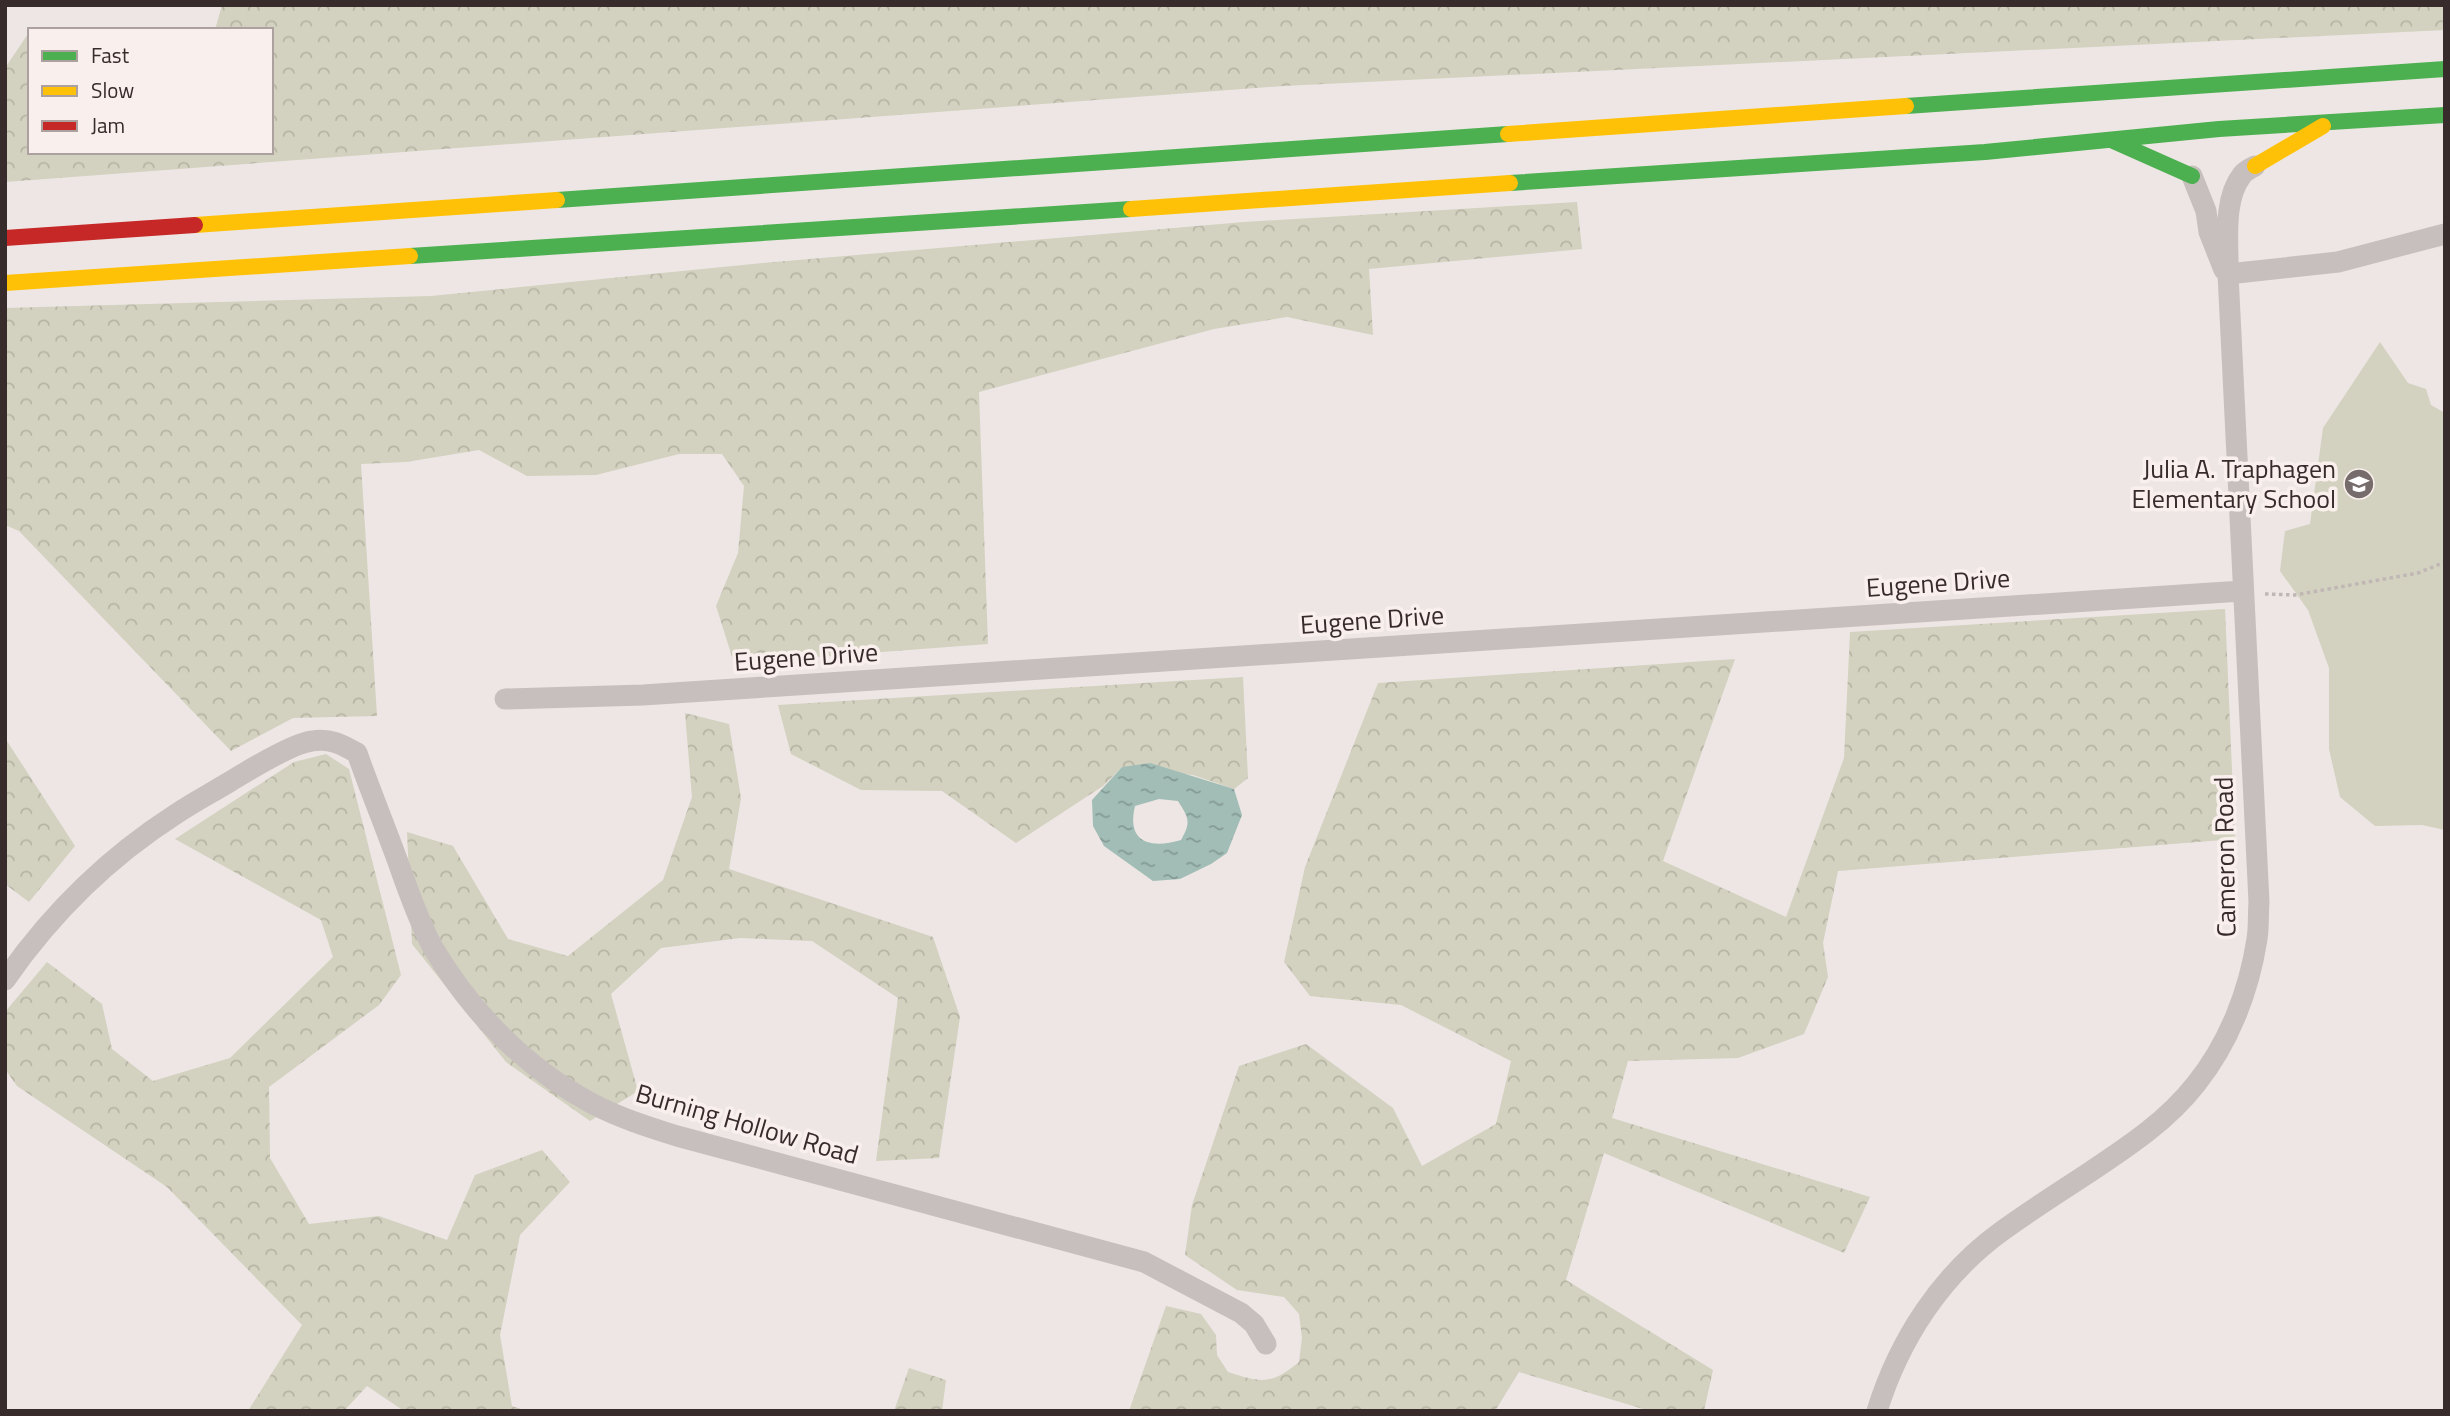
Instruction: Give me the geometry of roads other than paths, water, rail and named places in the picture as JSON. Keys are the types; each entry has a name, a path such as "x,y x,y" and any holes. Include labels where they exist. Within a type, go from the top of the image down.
{"highway":[{"path":"5,238 2445,69"},
{"path":"5,283 1985,152 2109,139 2445,115"},
{"path":"2255,166 2329,122"},
{"path":"2109,139 2192,176"}],"street":[{"name":"Cameron Road","path":"1877,1411 1888,1376 1909,1335 1932,1300 1963,1264 1999,1233 2147,1134 2174,1110 2198,1083 2220,1049 2238,1012 2249,978 2257,938 2259,902 2242,591 2228,227 2232,195 2242,174 2255,166"},
{"name":"Cameron Road","path":"2192,176 2206,211 2221,267 2228,274"},
{"path":"2228,274 2338,262 2445,234"},
{"name":"Eugene Drive","path":"505,699 656,695 2242,591"},
{"name":"Burning Hollow Road","path":"5,980 32,942 80,890 175,815 257,765 310,741 336,741 356,753 411,901 432,944 454,980 484,1018 518,1052 557,1082 630,1121 677,1136 1144,1262 1241,1313 1254,1324 1266,1344"}],"water":[{"path":"1150,763 1234,789 1242,815 1227,853 1180,879 1153,881 1104,846 1093,826 1092,800 1122,767","holes":["1159,799 1178,801 1188,824 1181,840 1151,843 1138,835 1134,828 1135,806"]}],"place":[{"name":"Julia A. Traphagen Elementary School","path":"2359,484"}]}
